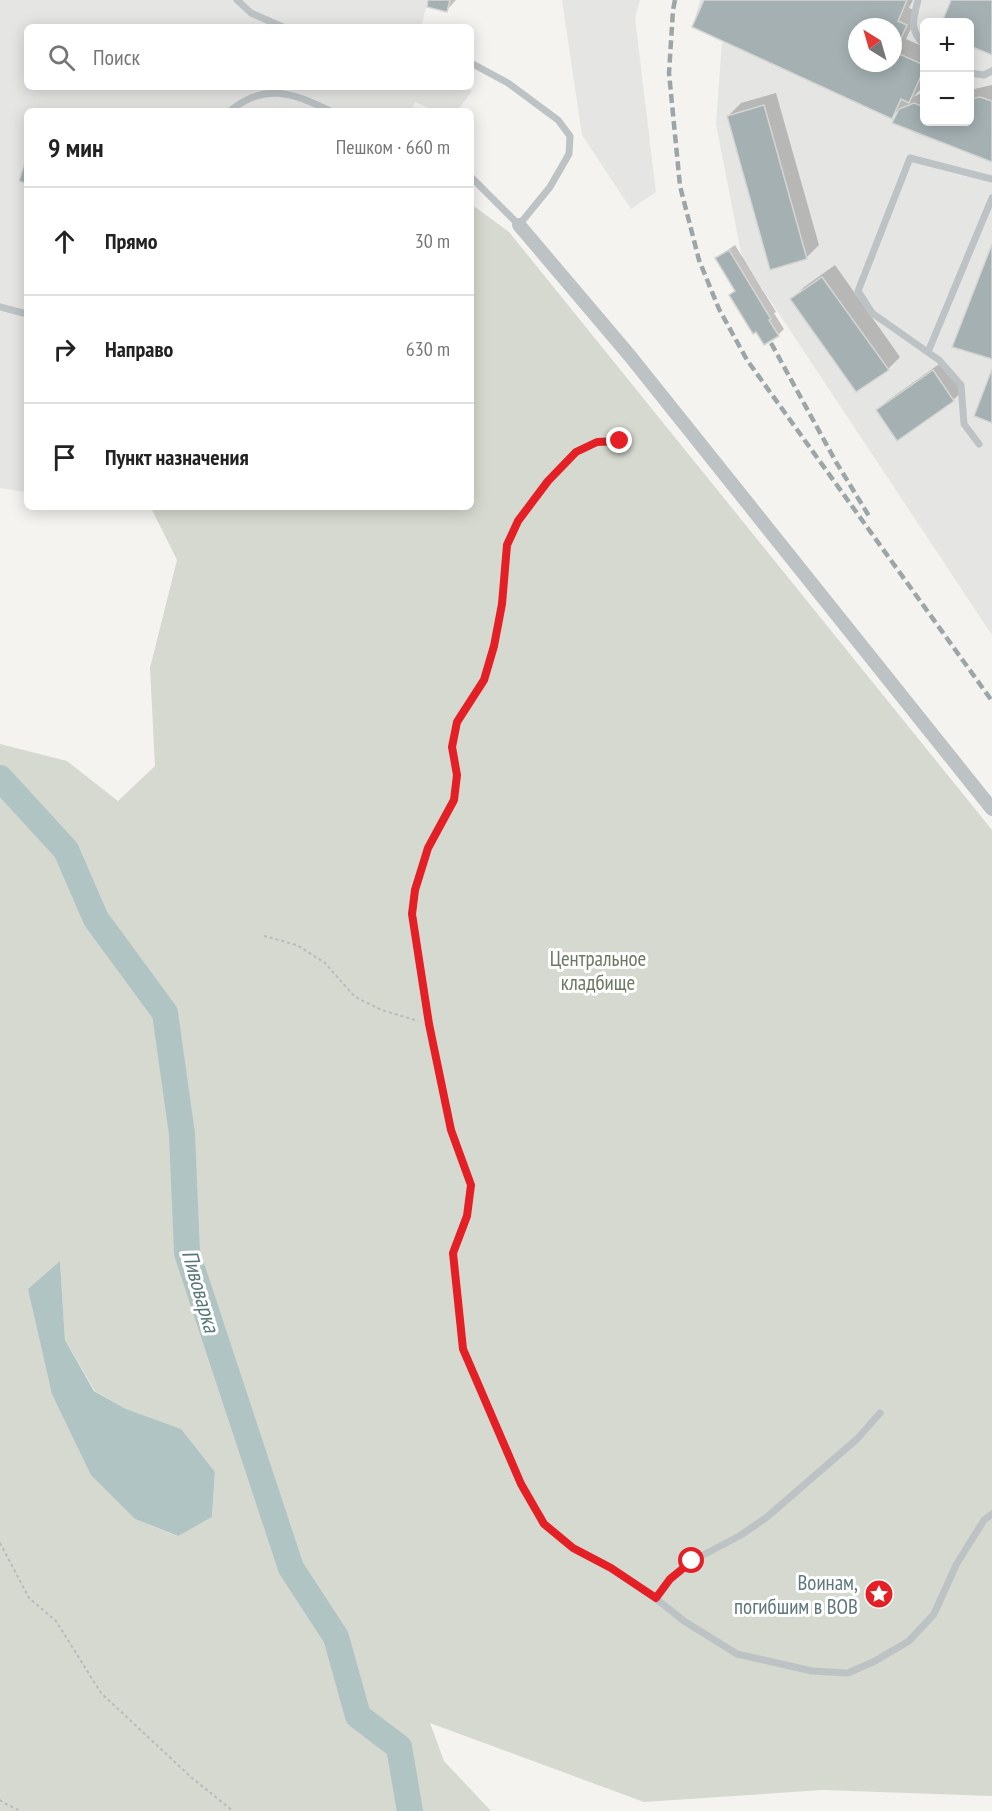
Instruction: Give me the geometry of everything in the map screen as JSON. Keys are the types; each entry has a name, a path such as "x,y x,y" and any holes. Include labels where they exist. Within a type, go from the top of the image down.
{"street":[{"path":"519,225 630,356 992,809"}],"lane":[{"path":"237,0 251,13 276,24"},
{"path":"918,0 913,19 914,32 920,40"},
{"path":"474,65 508,83 558,120 570,136 569,154 550,187 519,225 474,180"},
{"path":"974,74 984,75 992,71"},
{"path":"234,108 249,98 262,93 283,93 306,99 324,108"},
{"path":"979,444 964,424 961,386 939,360 872,313 858,291 909,158 992,179"},
{"path":"928,352 992,198"},
{"path":"0,307 24,313"},
{"path":"454,800 428,848 415,890 412,914 429,1024 451,1130 471,1185 467,1216 453,1253 463,1349 521,1484 544,1524 573,1548 611,1568 656,1598 684,1621 737,1654 812,1671 848,1673 875,1662 909,1641 921,1628 933,1614 962,1556 984,1520 992,1514"},
{"path":"656,1598 670,1579 692,1561 767,1517 857,1439 880,1413"}],"path":[{"path":"454,800 457,775 452,747 457,722 484,680 494,646 502,604 507,545 518,521 548,481 576,452 597,442 620,441"},
{"path":"264,936 297,945 325,963 356,997 382,1010 429,1024"},
{"path":"0,1543 29,1598 57,1621 101,1693 192,1778 233,1811"},
{"path":"0,1800 21,1811"}],"shaded area":[{"path":"0,0 428,0 422,24 24,24 24,90 472,91 459,108 429,108 415,102 412,108 24,108 24,492 0,488"},
{"path":"562,0 640,0 635,18 656,192 631,209 582,135"},
{"path":"700,0 992,0 992,635 742,258 716,124 722,41 692,27"},
{"path":"60,1261 65,1340 94,1391 126,1409 181,1429 215,1472 212,1517 178,1536 135,1519 91,1475 52,1394 28,1289"}],"green space":[{"name":"Центральное кладбище","path":"474,206 509,232 992,830 992,1796 823,1790 644,1802 430,1723 444,1761 491,1811 0,1811 0,744 67,761 118,801 155,766 150,668 177,560 152,510 474,510","holes":["60,1262 65,1340 95,1391 126,1409 181,1430 215,1472 212,1517 177,1536 135,1519 28,1289"]}],"building":[{"path":"428,0 450,0 447,12 427,7"},
{"path":"704,0 907,0 899,18 848,18 848,72 902,72 902,55 920,63 920,78 909,103 901,99 892,119 692,27"},
{"path":"951,0 992,0 992,55 974,48 974,18 944,18"},
{"path":"902,23 907,25 902,36"},
{"path":"980,97 992,101 992,162 892,123 899,109 914,103 920,105 920,126 974,126 974,98"},
{"path":"764,105 807,259 770,270 727,116"},
{"path":"24,165 24,183 19,181"},
{"path":"992,244 992,359 952,347"},
{"path":"729,250 779,336 764,345 756,332 753,334 729,295 735,291 715,258"},
{"path":"822,277 889,370 856,392 790,299"},
{"path":"992,369 992,423 974,416"},
{"path":"933,370 954,401 897,441 876,410"}],"waterway":[{"name":"Пивоварка","path":"0,778 66,850 96,919 165,1013 182,1134 187,1253 291,1568 336,1637 358,1716 399,1747 410,1811"}],"railway":[{"path":"675,0 669,73 680,186 699,260 719,309 747,360 992,701"},
{"path":"771,343 836,462 869,516"}],"place":[{"name":"Воинам, погибшим в ВОВ","path":"879,1594"}],"route":[{"path":"620,441 597,442 576,452 548,481 518,521 507,545 502,604 494,646 484,680 457,722 452,747 457,775 454,800 428,848 415,890 412,914 429,1024 451,1130 471,1185 467,1216 453,1253 463,1349 521,1484 544,1524 573,1548 611,1568 656,1598 670,1579 692,1561"}]}
